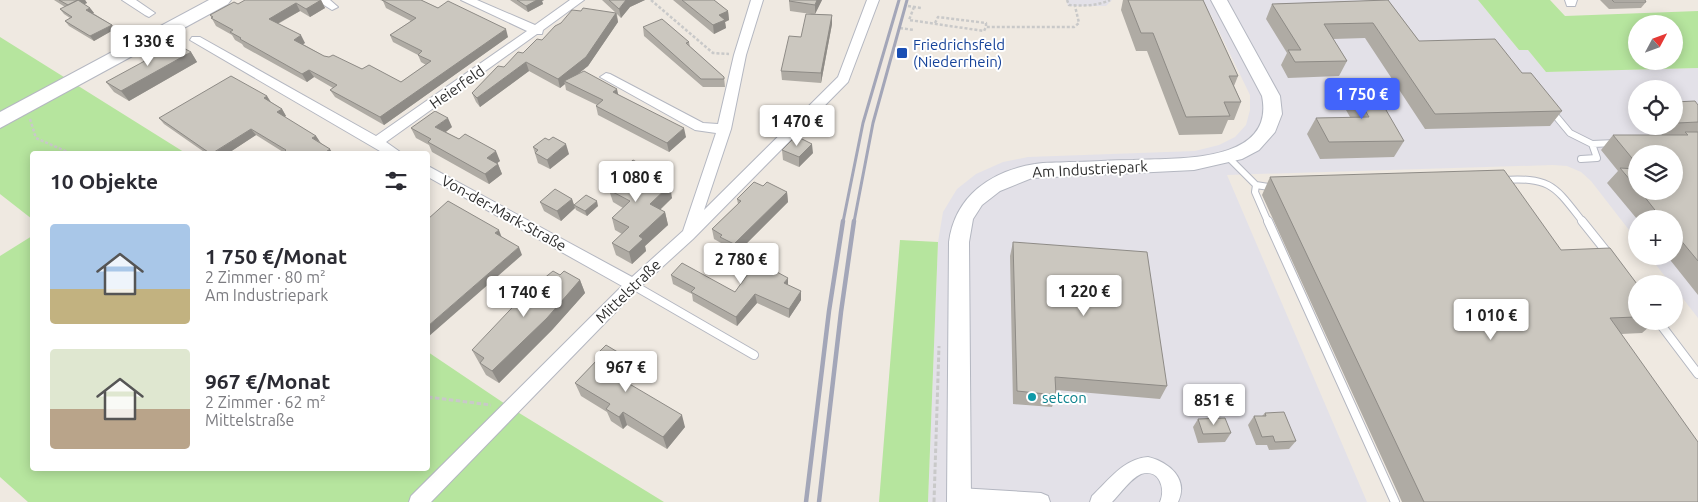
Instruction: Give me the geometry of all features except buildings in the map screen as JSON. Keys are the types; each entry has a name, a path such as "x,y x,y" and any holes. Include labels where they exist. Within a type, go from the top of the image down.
{"main road":[{"path":"0,121 222,0"}],"street":[{"path":"128,0 149,13"},
{"path":"467,0 538,31"},
{"name":"Heierfeld","path":"376,143 538,31 578,0"},
{"name":"Mittelstraße","path":"418,502 633,285 688,234 724,129 740,55 757,0"},
{"path":"688,234 844,79 873,0"},
{"name":"Am Industriepark","path":"1041,502 959,499 959,242 963,219 976,202 994,186 1016,175 1035,170 1200,164 1228,157 1252,146 1266,132 1274,113 1270,96 1219,0"},
{"path":"196,40 391,151"},
{"path":"606,77 700,127 724,129"},
{"name":"Von-der-Mark-Straße","path":"430,172 633,285"},
{"path":"1099,502 1133,469 1149,466 1166,474 1171,482 1174,490 1169,502"}],"lane":[{"path":"1545,102 1570,133 1592,144 1622,143"},
{"path":"1581,159 1597,158 1592,144"},
{"path":"1228,157 1256,185 1264,188 1284,187"},
{"path":"1490,180 1529,179 1548,184 1564,196 1612,260"},
{"path":"1256,185 1255,192 1269,224 1395,502"},
{"path":"633,285 754,355"},
{"path":"1665,330 1698,374"}],"path":[{"path":"651,0 713,53 740,55"},
{"path":"1068,0 1069,5 1075,6 1099,4 1110,0"},
{"path":"908,6 921,8"},
{"path":"910,18 935,24 984,31 986,27 1074,27 1079,23 1075,6"},
{"path":"907,29 914,7"},
{"path":"935,24 938,17 986,23 986,27"},
{"path":"900,28 914,30"},
{"path":"29,117 36,138 65,151"},
{"path":"934,502 939,338"},
{"path":"430,397 511,408"}],"shaded area":[{"path":"1066,0 1112,0 1106,6 1068,6"},
{"path":"1194,0 1478,0 1519,50 1528,50 1546,72 1683,70 1683,68 1698,68 1698,318 1683,299 1683,275 1664,275 1656,265 1683,265 1683,210 1628,210 1628,229 1591,181 1581,172 1567,166 1227,175 1367,502 928,502 938,242 943,212 957,189 976,174 1003,162 1028,157 1195,151 1219,145 1235,137 1246,125 1250,110 1250,95 1211,15"}],"green space":[{"path":"1478,0 1550,0 1565,16 1698,11 1698,68 1683,68 1683,15 1628,15 1628,70 1546,72 1528,50 1519,50"},
{"path":"0,37 182,151 30,151 30,217 0,194"},
{"path":"30,237 30,471 430,471 430,353 511,408 664,502 28,502 0,477 0,256"},
{"path":"900,240 938,242 928,502 879,502"}],"railway":[{"path":"843,222 863,123 899,0"},
{"path":"854,222 873,123 907,0"},
{"path":"806,502 829,311 843,221"},
{"path":"819,502 841,312 854,221"}],"place":[{"name":"Friedrichsfeld (Niederrhein)","path":"902,53"},
{"name":"setcon","path":"1032,397"}]}
